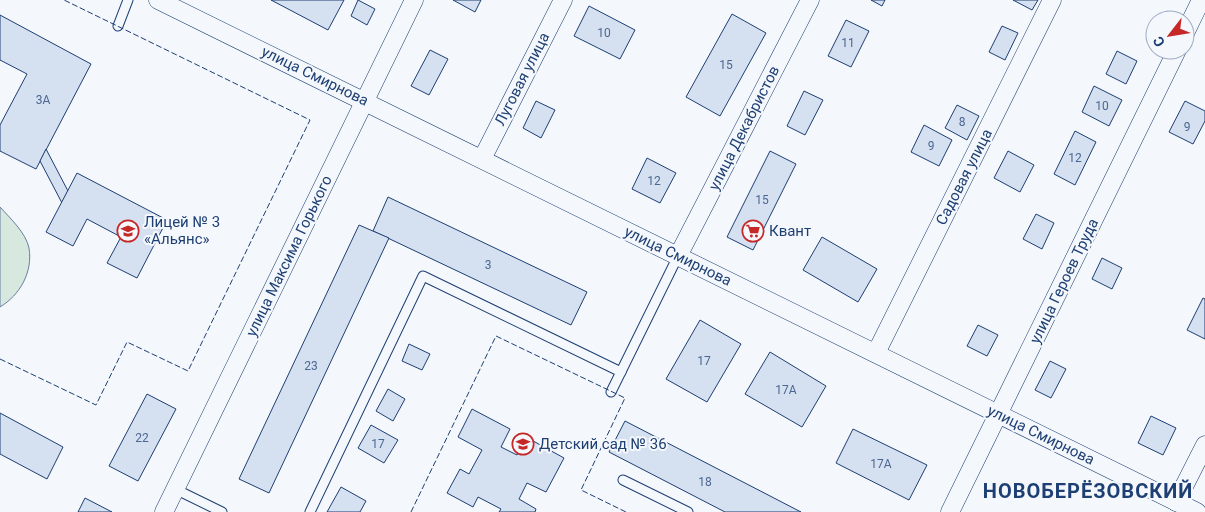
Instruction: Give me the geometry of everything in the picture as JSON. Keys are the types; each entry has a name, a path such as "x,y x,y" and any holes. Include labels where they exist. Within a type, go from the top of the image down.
{"street":[{"name":"улица Смирнова","path":"158,0 365,100 1197,512"},
{"name":"Луговая улица","path":"482,159 562,0"},
{"name":"улица Декабристов","path":"678,256 810,0"},
{"name":"Садовая улица","path":"876,353 1052,0"},
{"path":"1195,12 1201,0"},
{"name":"улица Максима Горького","path":"164,512 365,100 410,1"},
{"name":"улица Героев Труда","path":"950,512 1171,60"},
{"path":"1176,502 1205,445"}],"lane":[{"path":"118,26 128,0"},
{"path":"611,392 678,256"},
{"path":"310,512 423,276 621,372"},
{"path":"623,480 688,512"},
{"path":"175,489 222,512"}],"shaded area":[{"path":"0,207 25,237 30,257 27,274 19,289 14,296 0,307"}],"building":[{"path":"271,0 344,0 328,30"},
{"path":"358,0 375,9 367,25 351,16"},
{"path":"453,0 481,0 475,12"},
{"path":"871,0 885,0 882,6"},
{"path":"1013,0 1038,0 1032,10"},
{"path":"589,6 635,30 620,59 574,36"},
{"path":"732,14 766,33 720,116 686,97"},
{"path":"0,15 91,64 36,169 0,151 0,125 27,74 0,60"},
{"path":"846,20 869,31 851,67 828,56"},
{"path":"1002,26 1018,33 1005,60 989,52"},
{"path":"430,50 448,59 429,95 411,86"},
{"path":"1117,51 1137,61 1126,84 1106,74"},
{"path":"1094,86 1122,100 1109,126 1082,112"},
{"path":"804,91 823,100 805,135 787,126"},
{"path":"536,101 555,110 541,138 523,128"},
{"path":"1185,101 1205,111 1205,121 1193,144 1169,132"},
{"path":"957,105 979,116 967,140 945,128"},
{"path":"924,125 952,140 939,166 911,152"},
{"path":"1075,131 1096,142 1075,185 1054,174"},
{"path":"46,149 68,191 62,203 40,161"},
{"path":"770,151 796,164 753,250 727,237"},
{"path":"1008,151 1034,165 1020,192 994,178"},
{"path":"647,158 676,173 660,203 632,189"},
{"path":"77,173 167,220 137,278 107,263 121,237 87,219 73,246 46,232"},
{"path":"388,197 587,292 571,325 373,231"},
{"path":"1036,214 1054,223 1042,249 1023,239"},
{"path":"359,225 389,238 269,493 239,479"},
{"path":"822,237 877,269 858,302 803,270"},
{"path":"1102,258 1122,268 1112,289 1092,279"},
{"path":"1203,298 1205,299 1205,339 1187,330"},
{"path":"700,320 741,344 707,402 666,379"},
{"path":"978,325 998,335 987,356 967,346"},
{"path":"409,344 430,354 422,370 402,361"},
{"path":"770,352 826,386 802,427 745,394"},
{"path":"1050,361 1066,369 1051,398 1035,390"},
{"path":"388,389 405,399 393,421 376,411"},
{"path":"147,394 176,409 138,481 109,466"},
{"path":"472,409 510,429 501,447 517,455 526,437 564,458 546,492 527,483 519,499 536,509 535,512 499,512 501,509 478,497 473,507 447,493 460,469 469,474 482,450 458,437"},
{"path":"0,413 63,447 47,479 0,454"},
{"path":"1151,416 1176,428 1163,455 1138,443"},
{"path":"625,421 801,512 725,512 609,452"},
{"path":"371,425 398,440 384,463 358,448"},
{"path":"853,429 927,465 909,500 836,463"},
{"path":"341,487 366,501 360,512 327,512"},
{"path":"85,498 112,512 78,512"}],"fence":[{"path":"0,359 96,405 127,342 188,371 310,120 64,0"},
{"path":"411,512 496,336 625,398 581,490 626,512"}],"place":[{"name":"Лицей № 3 «Альянс»","path":"128,231"},
{"name":"Квант","path":"753,231"},
{"name":"Детский сад № 36","path":"523,444"}],"district":[{"name":"НОВОБЕРЁЗОВСКИЙ","path":"1088,491"}]}
